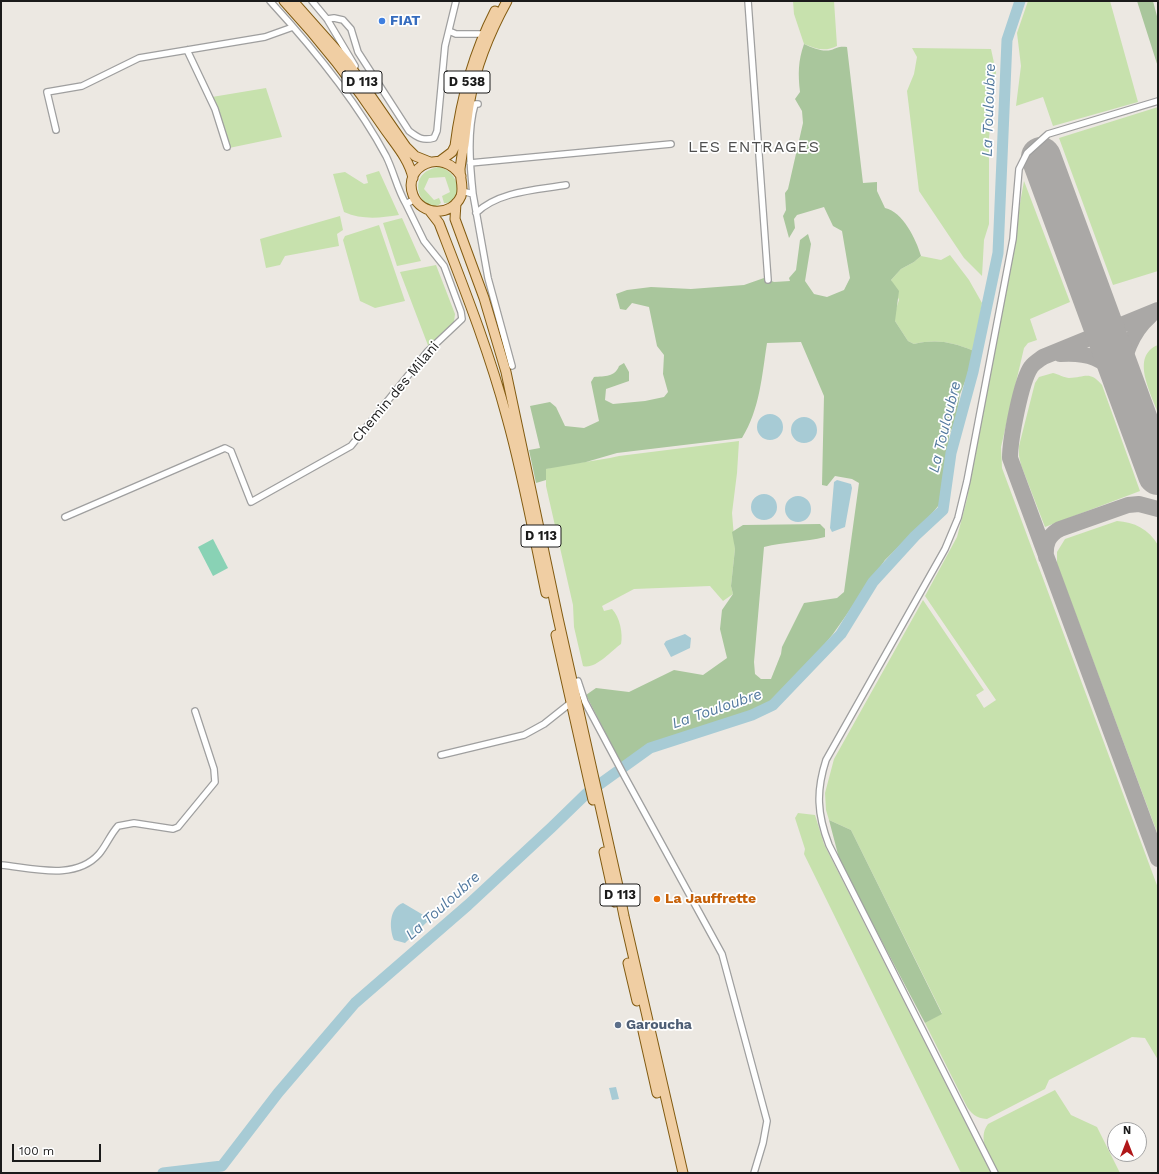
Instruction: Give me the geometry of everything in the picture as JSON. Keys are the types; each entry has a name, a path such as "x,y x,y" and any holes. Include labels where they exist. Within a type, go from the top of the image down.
{"main road":[{"name":"D 113","path":"284,1 326,48 357,88 408,163 413,178"},
{"name":"D 113","path":"293,1 343,58 375,100 406,146 415,156 430,162"},
{"name":"D 538","path":"440,161 452,152 455,146 464,90 500,1"},
{"name":"D 538","path":"461,176 470,100 487,34 507,1"},
{"path":"440,161 449,163 461,176 462,190 456,203 444,211 429,210 419,204 415,199 412,189 413,178 419,168 430,162 440,161"},
{"name":"D 113","path":"456,203 455,219 484,298 506,372 570,684"},
{"name":"D 113","path":"429,210 439,223 455,264 476,319 502,398 574,701 671,1129 683,1173"},
{"name":"D 113","path":"596,799 650,1060 676,1173"}],"street":[{"path":"270,1 338,82 358,111 386,156 406,204 415,199"},
{"path":"312,1 327,19 375,100"},
{"path":"327,19 334,18 343,20 351,29 358,52 409,131 418,138 425,140 434,138 437,131 445,46 456,1"},
{"path":"748,1 768,280"},
{"path":"56,130 47,92 82,86 138,58 265,38 293,27"},
{"path":"449,31 456,34 487,34"},
{"path":"187,50 215,109 227,147"},
{"path":"995,1173 829,845 821,823 820,783 826,760 945,550 958,518 967,481 1013,239 1019,170 1027,153 1048,134 1158,100"},
{"path":"478,104 475,104 473,110 470,163 473,194 488,278 512,366"},
{"path":"470,163 670,144"},
{"path":"476,213 484,206 504,196 566,185"},
{"path":"462,190 473,194"},
{"name":"Chemin des Milani","path":"65,516 225,448 231,451 251,502 351,446 427,352 462,319 461,312 444,266 424,241 406,204"},
{"path":"570,684 578,681 586,702 617,762 722,954 767,1121 763,1143 754,1173"},
{"path":"441,755 524,735 544,724 574,701"},
{"path":"1,865 68,870 89,864 99,854 118,826 134,823 173,829 178,827 215,782 214,769 195,710"}],"green space":[{"path":"793,1 834,1 837,46 828,49 820,49 804,44 794,14"},
{"path":"1028,1 1110,1 1138,102 1053,126 1043,97 1016,106 1021,66 1017,33"},
{"path":"1137,1 1153,1 1158,20 1158,67"},
{"path":"804,44 821,50 847,47 863,183 877,182 877,191 885,208 898,215 903,220 916,242 921,256 914,262 901,269 891,280 899,291 895,321 908,341 914,344 922,342 944,342 959,345 974,351 969,372 960,394 956,420 949,435 949,446 939,505 929,517 885,560 833,634 800,675 767,705 712,726 688,731 646,745 622,765 586,695 596,688 629,692 674,670 703,675 727,658 720,629 722,610 733,594 731,586 735,549 732,532 743,525 820,524 825,529 825,537 764,547 754,662 755,674 761,679 771,679 781,654 782,647 804,603 837,598 844,592 859,483 852,479 835,476 827,486 822,485 824,396 801,342 767,343 757,404 742,438 617,453 586,462 546,469 546,480 536,483 529,450 540,448 530,406 550,402 556,407 565,426 584,428 599,421 591,382 594,377 612,374 624,363 629,372 629,381 606,389 605,400 613,404 645,401 664,397 668,392 663,374 664,355 657,346 649,307 632,303 626,310 620,309 616,294 627,290 651,287 691,289 744,285 764,278 774,282 790,281 789,278 796,270 800,240 808,234 811,244 805,281 814,294 827,297 844,290 850,278 842,231 833,226 824,207 797,215 794,219 795,228 789,238 783,216 786,210 785,193 788,189 803,123 802,111 795,99 800,92 799,68"},
{"path":"912,48 991,49 996,72 989,138 989,224 984,240 982,276 964,258 919,191 907,91 914,74 917,57"},
{"path":"266,88 282,137 229,148 220,115 212,97"},
{"path":"1158,107 1158,271 1113,285 1059,138"},
{"path":"439,167 452,174 456,180 458,193 451,202 444,203 442,196 450,192 445,177 429,178 424,189 434,200 439,198 441,203 435,206 428,205 419,193 418,185 421,177 427,171"},
{"path":"379,171 399,215 364,217 351,215 344,212 333,174 345,172 364,184 368,183 366,175"},
{"path":"1024,181 1070,302 1030,319 1037,340 1028,343 1024,348 1001,447 1002,468 1158,888 1158,1060 1145,1038 1132,1037 1049,1080 1045,1089 987,1119 977,1117 968,1108 925,1023 942,1013 851,830 829,820 826,810 825,793 834,759 923,600 984,690 976,695 984,708 996,700 925,596 957,537 967,499"},
{"path":"340,216 343,230 337,234 339,246 285,256 280,265 266,268 260,239"},
{"path":"402,218 421,261 397,266 383,223"},
{"path":"379,225 405,301 375,308 360,301 343,240 345,236"},
{"path":"950,255 969,280 982,303 974,351 959,345 944,342 922,342 914,344 908,341 895,321 895,312 899,300 891,280 901,269 914,262 921,256 941,260"},
{"path":"436,265 455,314 454,322 429,348 400,272"},
{"path":"1158,345 1158,413 1145,376 1144,366 1145,357 1150,350"},
{"path":"1053,373 1069,378 1090,376 1098,380 1102,385 1140,491 1045,527 1021,465 1019,446 1035,383 1039,377"},
{"path":"739,441 732,513 735,549 731,586 733,594 723,601 710,586 634,589 602,606 604,611 612,609 617,616 621,631 621,644 598,663 583,666 574,627 573,605 546,486 546,469 619,456"},
{"path":"1117,521 1140,527 1154,539 1158,545 1158,835 1057,564 1057,552 1065,539"},
{"path":"213,539 228,568 213,576 198,547"},
{"path":"798,813 815,815 824,844 991,1173 961,1173 804,854 805,849 795,818"},
{"path":"829,820 851,830 942,1014 925,1023 840,862"},
{"path":"1055,1090 1071,1115 1097,1127 1107,1147 1107,1162 1114,1162 1120,1173 999,1173 984,1143 985,1130 988,1124"}],"water":[{"path":"770,414 779,418 783,427 779,436 770,440 761,436 757,427 761,418"},
{"path":"804,417 813,421 817,430 813,439 804,443 795,439 791,430 795,421"},
{"path":"837,480 851,484 852,488 845,527 832,532 830,528 834,482"},
{"path":"764,494 773,498 777,507 773,516 764,520 755,516 751,507 755,498"},
{"path":"798,496 807,500 811,509 807,518 798,522 789,518 785,509 789,500"},
{"path":"685,634 691,638 690,648 671,657 664,644 666,641"},
{"path":"403,903 425,916 427,922 405,943 394,940 391,930 391,919 395,909"},
{"path":"616,1087 619,1099 612,1100 609,1088"}],"waterway":[{"name":"La Touloubre","path":"163,1173 222,1166 278,1093 355,1003 468,905 586,794 650,748 752,715 773,705 841,634 873,582 915,536 943,510 951,453 973,372 998,253 1007,40 1020,1"}],"taxiway":[{"path":"1158,310 1043,357 1034,364 1027,374 1020,397 1010,449 1010,458 1158,859"},
{"path":"1123,380 1124,362 1129,345 1138,329 1150,316"},
{"path":"1060,354 1079,354 1095,358 1109,366 1123,380"},
{"path":"1046,557 1048,540 1056,531 1060,529 1128,505 1139,504 1158,509"}],"runway":[{"path":"1041,157 1158,475"}],"place":[{"name":"FIAT","path":"382,21"},
{"name":"La Jauffrette","path":"657,899"},
{"name":"Garoucha","path":"618,1025"}],"district":[{"name":"LES ENTRAGES","path":"754,147"}]}
